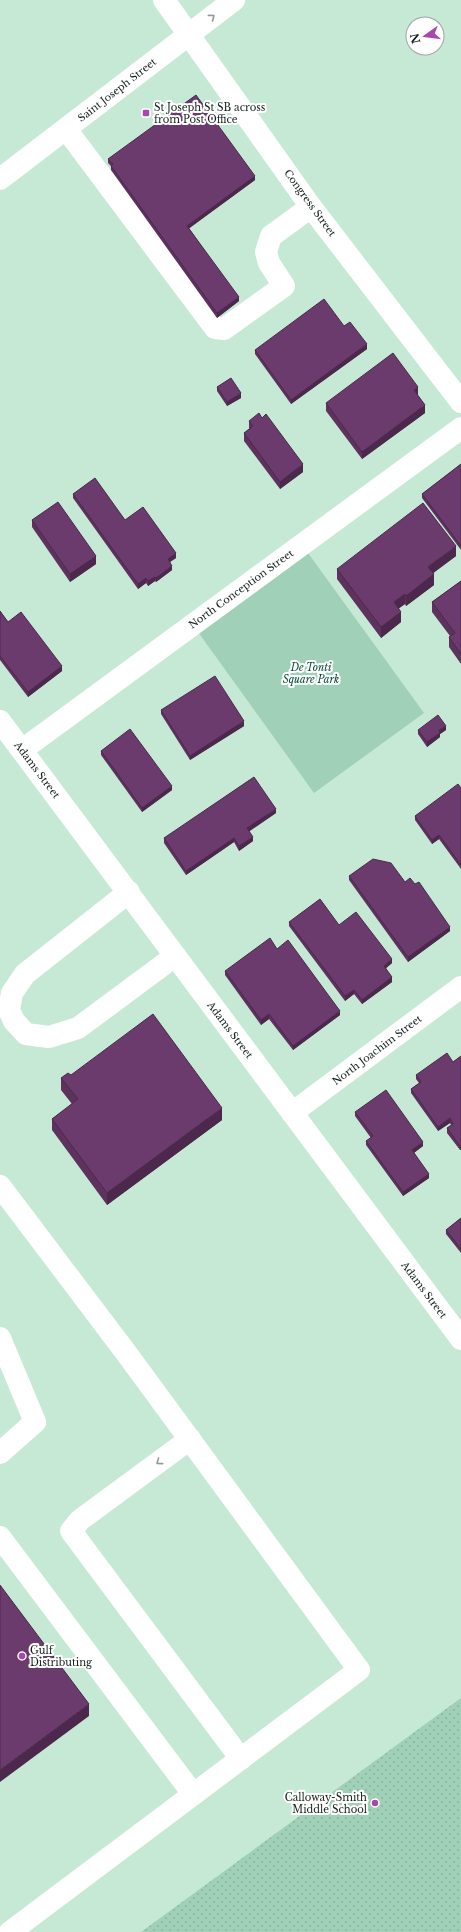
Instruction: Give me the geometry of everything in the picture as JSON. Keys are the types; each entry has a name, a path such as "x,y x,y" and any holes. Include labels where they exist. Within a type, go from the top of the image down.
{"street":[{"name":"Congress Street","path":"164,0 311,207 461,402"},
{"name":"Saint Joseph Street","path":"0,179 234,0"},
{"path":"66,129 215,328 224,329 284,286 269,264 266,252 271,236 311,207"},
{"name":"North Conception Street","path":"22,750 461,428"},
{"name":"Adams Street","path":"0,721 461,1339"},
{"path":"129,892 25,974 12,993 10,1010 14,1021 26,1034 49,1037 78,1028 175,956"},
{"name":"North Joachim Street","path":"292,1113 461,987"},
{"path":"0,1186 190,1439 359,1670 10,1932"},
{"path":"0,1338 35,1422 0,1453"},
{"path":"190,1439 80,1520 72,1531 240,1758"},
{"path":"0,1537 194,1794"}],"green space":[{"name":"De Tonti Square Park","path":"308,553 424,713 314,793 198,632"},
{"name":"Calloway-Smith Middle School","path":"461,1698 461,1932 141,1932"}],"building":[{"path":"196,95 255,176 187,226 239,297 217,313 111,166 113,164 108,159"},
{"path":"324,299 344,326 350,322 367,344 291,400 255,350"},
{"path":"393,353 418,387 414,390 425,405 362,452 326,403"},
{"path":"231,378 241,393 227,402 217,387"},
{"path":"259,413 262,418 266,414 303,464 280,482 244,433 253,426 249,421"},
{"path":"461,464 461,546 422,494"},
{"path":"95,478 125,520 143,507 176,553 168,559 172,566 156,578 155,577 148,581 146,578 138,584 73,494"},
{"path":"58,502 96,556 70,574 32,520"},
{"path":"423,503 456,546 428,567 434,574 406,596 405,594 394,602 401,612 381,627 337,569"},
{"path":"461,581 461,654 449,637 455,633 432,602"},
{"path":"0,611 8,622 21,612 62,666 28,692 0,656"},
{"path":"215,676 244,721 190,756 161,710"},
{"path":"438,715 446,726 439,730 440,733 427,742 418,730"},
{"path":"130,729 172,786 142,808 101,751"},
{"path":"254,777 276,809 247,828 253,837 239,846 234,838 186,871 164,838"},
{"path":"458,784 461,788 461,865 439,835 432,840 415,816"},
{"path":"373,859 391,863 405,882 410,878 415,884 419,882 450,927 408,957 349,876"},
{"path":"320,899 339,925 356,912 392,959 384,966 392,977 362,1000 354,990 345,996 289,922"},
{"path":"270,938 277,949 288,940 340,1011 293,1046 269,1014 261,1020 225,971"},
{"path":"153,1014 222,1108 107,1193 52,1119 78,1099 61,1078 68,1073 71,1075"},
{"path":"447,1053 453,1062 461,1056 460,1146 447,1128 453,1124 450,1118 438,1127 411,1089 421,1082 416,1075"},
{"path":"386,1090 423,1142 412,1150 429,1174 403,1192 366,1141 373,1136 355,1112"},
{"path":"461,1218 461,1249 446,1230"},
{"name":"Gulf Distributing","path":"0,1585 89,1704 0,1770"}],"place":[{"name":"St Joseph St SB across from Post Office","path":"146,113"},
{"name":"Gulf Distributing","path":"22,1656"},
{"name":"Calloway-Smith Middle School","path":"375,1803"}]}
